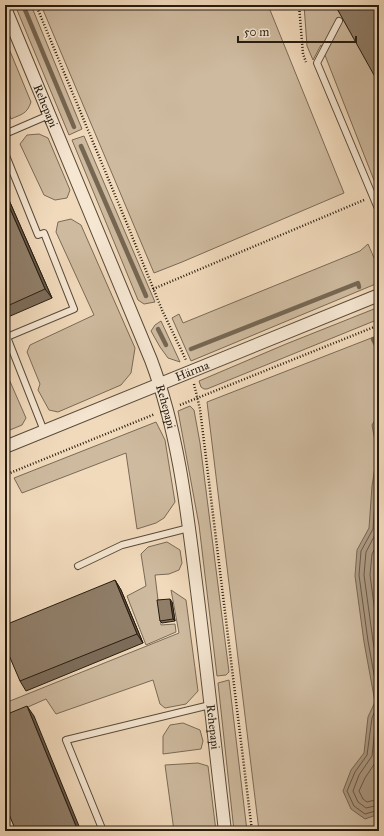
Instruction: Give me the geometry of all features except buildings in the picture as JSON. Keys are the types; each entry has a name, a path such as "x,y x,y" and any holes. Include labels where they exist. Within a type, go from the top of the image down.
{"street":[{"name":"Rehepapi","path":"5,8 146,347 159,384 174,436 189,528 225,831"},
{"name":"Härma","path":"5,447 379,295"}],"lane":[{"path":"339,21 317,63 379,212"},
{"path":"5,134 49,114"},
{"path":"5,153 38,235 44,233 74,309 7,337 44,431"},
{"path":"78,566 122,545 189,528"},
{"path":"103,831 66,740 210,705"}],"path":[{"path":"36,5 153,289 186,362"},
{"path":"299,5 306,61 311,75 324,80"},
{"path":"153,289 373,196"},
{"path":"177,406 379,325"},
{"path":"194,382 200,409 252,831"},
{"path":"5,475 153,415"}],"shaded area":[{"path":"15,5 31,5 82,129 69,135"},
{"path":"41,5 268,5 344,193 154,273"},
{"path":"304,5 379,5 379,193 321,45 313,60 307,46"},
{"path":"5,39 31,102 26,111 11,119 5,104"},
{"path":"39,134 48,138 70,190 67,198 55,200 44,195 20,144 27,135"},
{"path":"84,136 155,302 144,304 138,300 72,140"},
{"path":"71,219 81,225 135,348 131,373 121,385 58,412 49,410 38,390 40,384 27,352 30,345 94,315 56,232 58,222"},
{"path":"368,244 377,268 379,278 378,283 191,361 172,318 179,314 183,323 360,251"},
{"path":"379,307 379,319 207,389 201,387 199,381"},
{"path":"161,321 180,362 168,358 151,331 155,325"},
{"path":"379,335 379,831 259,831 207,402"},
{"path":"5,370 26,418 22,425 5,432"},
{"path":"190,406 194,410 200,443 229,672 226,675 217,676 199,525 178,411"},
{"path":"156,422 165,440 175,502 164,518 156,523 137,529 126,453 22,493 14,478"},
{"path":"167,542 180,550 182,563 179,570 169,574 155,575 161,625 175,624 176,632 146,645 127,596 146,586 141,554 148,547"},
{"path":"171,590 186,600 198,691 186,704 165,708 160,704 153,680 56,714 46,699 5,717 5,703 179,633"},
{"path":"229,680 247,831 234,831 218,683"},
{"path":"183,723 200,730 203,741 201,749 163,754 163,736 170,725"},
{"path":"198,763 208,766 216,831 174,831 165,765"}],"water":[{"path":"379,416 379,814 365,819 351,809 343,791 351,770 364,753 368,717 375,702 364,642 355,576 357,550 369,528 372,486 377,454 372,425"}],"waterway":[{"path":"23,5 74,127"},
{"path":"81,146 146,296"},
{"path":"191,349 358,283 359,287"},
{"path":"158,329 166,345"},
{"path":"373,339 376,345 379,344"}]}
